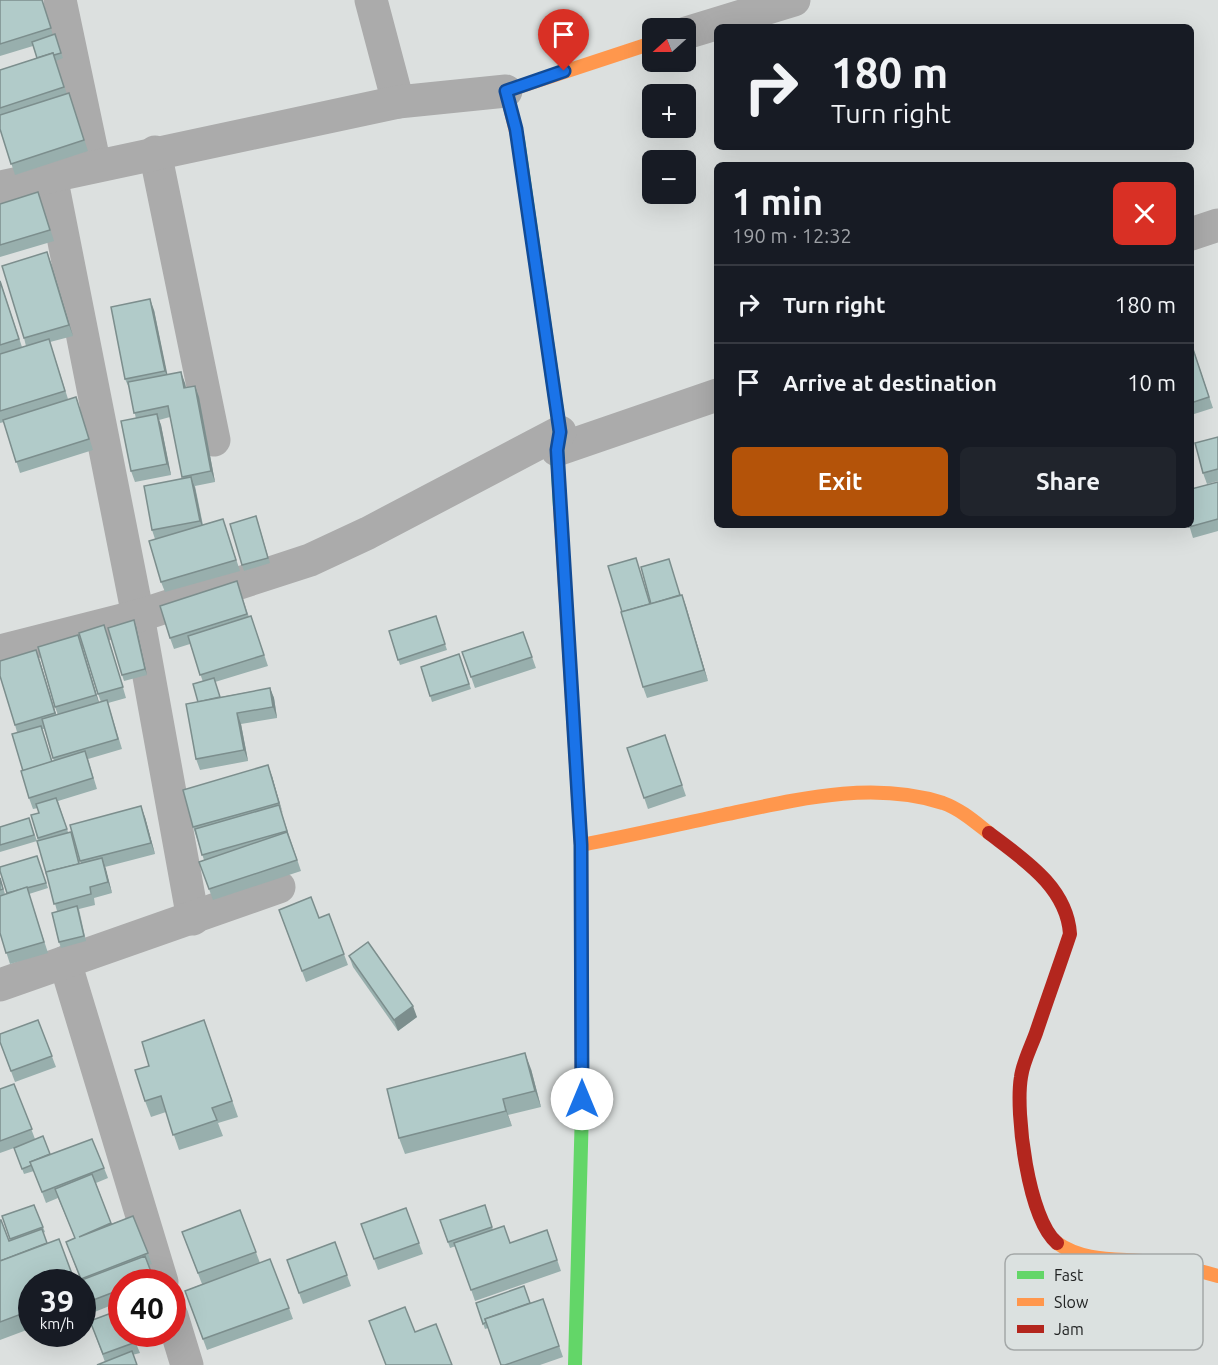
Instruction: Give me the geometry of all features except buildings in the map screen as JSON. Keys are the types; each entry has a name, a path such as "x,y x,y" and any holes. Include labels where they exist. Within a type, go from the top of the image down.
{"street":[{"path":"60,0 95,166"},
{"path":"371,0 398,102"},
{"path":"715,24 794,0"},
{"path":"696,30 714,24"},
{"path":"0,187 398,102 506,91 642,46"},
{"path":"506,91 516,129 559,441 581,845 582,1099 575,1365"},
{"path":"155,153 214,440"},
{"path":"51,176 138,616 193,919"},
{"path":"1194,233 1218,225"},
{"path":"0,651 138,616 310,560 559,441 714,396"},
{"path":"581,845 780,804 842,795 894,793 921,797 948,805 994,837 1046,880 1064,906 1070,934 1021,1076 1019,1100 1025,1166 1047,1231 1055,1243 1065,1251 1075,1254"},
{"path":"0,985 279,887"},
{"path":"65,962 158,1269"},
{"path":"1203,1272 1218,1276"},
{"path":"181,1347 187,1365"}],"traffic: fast":[{"path":"518,140 560,432 557,450 560,507"},
{"path":"575,1365 582,1109"}],"traffic: slow":[{"path":"518,140 506,91 642,46"},
{"path":"560,507 581,845"},
{"path":"581,845 778,804 861,793 916,796 943,803 961,812 989,833"},
{"path":"1057,1243 1079,1254"},
{"path":"1203,1272 1218,1276"}],"traffic: jam":[{"path":"989,833 1029,864 1052,888 1067,917 1070,934 1023,1066 1020,1093 1022,1139 1031,1189 1038,1212 1057,1243"},
{"path":"581,845 582,1109"}],"route":[{"path":"564,71 506,91 516,129 560,432 557,450 581,845 582,1099"}]}
